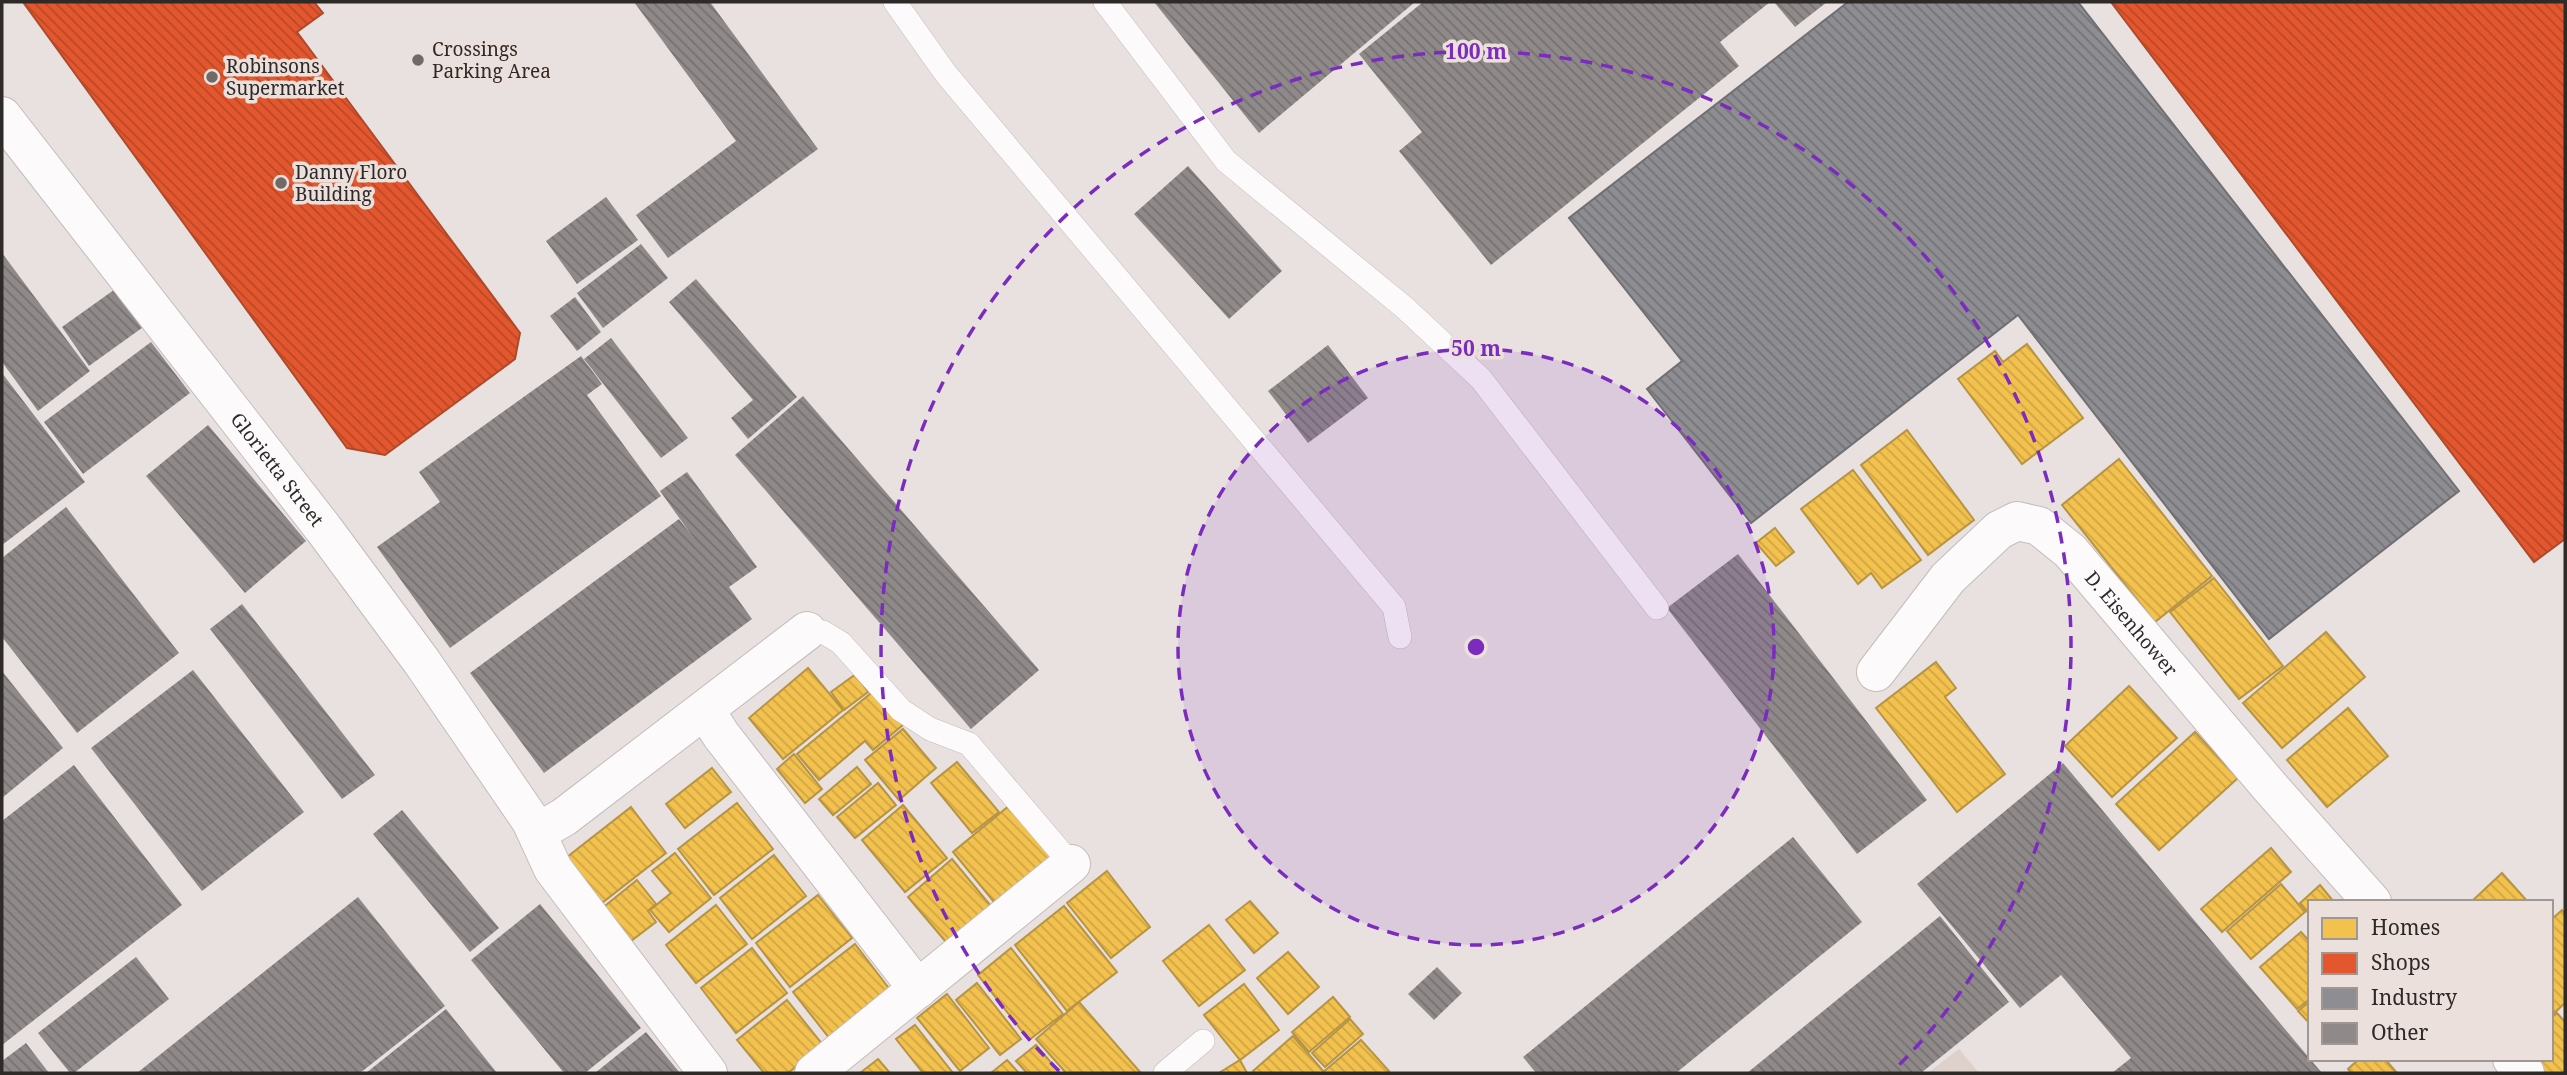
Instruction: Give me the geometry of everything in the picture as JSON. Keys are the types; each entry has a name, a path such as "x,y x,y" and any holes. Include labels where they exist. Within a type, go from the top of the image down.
{"street":[{"name":"Glorietta Street","path":"2,116 323,527 538,824 553,869 708,1073"},
{"name":"D. Eisenhower","path":"1876,672 1948,578 1999,530 2017,521 2039,526 2070,551 2270,787 2370,900"},
{"path":"538,824 564,817 807,631"},
{"path":"705,710 721,735 918,989"},
{"path":"814,1073 1071,864"}],"lane":[{"path":"895,2 946,74 1394,607 1400,637"},
{"path":"1105,2 1226,161 1405,308 1481,380 1657,608"},
{"path":"807,631 823,632 841,643 901,710 930,729 969,744 1071,864"},
{"path":"1165,1073 1203,1041"}],"shaded area":[{"path":"1959,1049 1979,1073 1928,1073"}],"building: Homes":[{"path":"2027,344 2083,418 2022,464 1958,379 1995,351 2003,362"},
{"path":"1907,430 1974,520 1928,555 1861,465"},
{"path":"2119,459 2212,576 2155,622 2062,505"},
{"path":"1853,470 1921,560 1882,588 1871,573 1858,584 1801,509"},
{"path":"1775,528 1794,552 1776,566 1756,543"},
{"path":"2214,578 2283,666 2239,699 2170,612"},
{"path":"2326,632 2365,677 2282,748 2243,703"},
{"path":"1936,662 1956,688 1945,697 2005,774 1957,812 1876,708"},
{"path":"808,668 843,710 783,759 749,718"},
{"path":"856,674 868,692 844,710 831,692"},
{"path":"2129,686 2177,738 2112,797 2065,746"},
{"path":"876,689 904,724 873,750 865,741 819,780 797,754"},
{"path":"2348,708 2388,756 2327,807 2287,760"},
{"path":"903,729 936,768 899,800 865,760"},
{"path":"2195,732 2238,778 2159,850 2116,804"},
{"path":"794,754 822,789 805,803 777,769"},
{"path":"957,762 999,812 972,833 931,783"},
{"path":"857,767 871,784 833,815 819,799"},
{"path":"712,768 731,792 685,828 666,804"},
{"path":"878,783 896,805 855,838 837,817"},
{"path":"737,803 773,849 714,895 678,849"},
{"path":"903,805 947,858 905,892 862,840"},
{"path":"1010,805 1056,861 999,908 953,852"},
{"path":"631,807 666,853 598,906 562,861"},
{"path":"2271,848 2291,872 2222,932 2201,909"},
{"path":"675,853 711,898 669,932 650,910 671,893 652,871"},
{"path":"774,855 806,896 752,939 720,898"},
{"path":"952,859 991,906 946,942 908,897"},
{"path":"1107,871 1150,927 1111,958 1067,903"},
{"path":"2502,873 2526,900 2473,900"},
{"path":"637,880 656,904 648,911 656,922 627,944 600,910"},
{"path":"2281,884 2305,912 2251,959 2227,931"},
{"path":"2320,885 2332,900 2308,900 2308,913 2300,903"},
{"path":"818,895 852,938 790,987 756,943"},
{"path":"1250,901 1278,933 1254,953 1226,920"},
{"path":"716,905 747,944 696,983 666,945"},
{"path":"1064,906 1117,972 1067,1011 1015,945"},
{"path":"2562,910 2565,914 2565,1003 2553,1014 2553,918"},
{"path":"1209,925 1245,970 1199,1006 1163,961"},
{"path":"2301,932 2308,940 2308,1001 2297,1009 2260,967"},
{"path":"855,944 891,991 830,1039 793,992"},
{"path":"752,948 787,993 736,1033 701,988"},
{"path":"1011,948 1063,1014 1029,1040 978,975"},
{"path":"1288,952 1319,987 1288,1014 1257,978"},
{"path":"977,983 1021,1039 1000,1055 956,1000"},
{"path":"1244,984 1279,1030 1240,1060 1204,1015"},
{"path":"947,994 989,1048 960,1071 917,1018"},
{"path":"1333,997 1350,1017 1309,1052 1292,1032"},
{"path":"787,1000 823,1045 788,1073 764,1073 737,1040"},
{"path":"1079,1002 1140,1072 1066,1073 1036,1039"},
{"path":"2308,1003 2308,1022 2298,1011"},
{"path":"2557,1013 2565,1022 2565,1073 2545,1073 2534,1061 2553,1061 2553,1016"},
{"path":"1350,1019 1363,1034 1325,1067 1312,1053"},
{"path":"915,1025 953,1073 923,1073 896,1039"},
{"path":"1293,1036 1325,1073 1253,1071"},
{"path":"1361,1040 1389,1071 1322,1073"},
{"path":"1036,1045 1060,1073 1027,1073 1016,1061"},
{"path":"878,1059 890,1073 860,1073"},
{"path":"1007,1060 1019,1073 991,1073"},
{"path":"1240,1060 1247,1073 1219,1073"},
{"path":"2357,1061 2387,1061 2397,1073 2351,1073 2348,1069"}],"building: Shops":[{"name":"Danny Floro Building","path":"23,2 314,2 323,13 297,32 520,333 515,359 385,455 347,448"},
{"path":"2111,2 2565,2 2565,539 2534,562"}],"building: Industry":[{"path":"1848,2 2078,2 2459,491 2269,639 2018,315 1751,523 1647,389 1682,361 1569,218"}],"building: Other":[{"path":"634,2 710,2 818,149 668,258 636,215 736,141"},
{"path":"1154,2 1415,2 1259,133"},
{"path":"1423,2 1770,2 1720,42 1739,66 1491,265 1399,151 1422,132 1359,54"},
{"path":"1774,2 1827,2 1795,27"},
{"path":"1188,166 1282,271 1229,319 1134,214"},
{"path":"606,197 638,240 577,284 546,241"},
{"path":"641,244 668,278 603,328 577,293"},
{"path":"2,253 90,371 38,411 2,362"},
{"path":"696,279 797,397 748,439 731,418 753,400 669,302"},
{"path":"118,287 146,325 89,366 62,327"},
{"path":"575,297 601,332 577,351 550,316"},
{"path":"611,338 688,438 661,458 584,359"},
{"path":"151,342 190,393 83,474 44,422"},
{"path":"1328,345 1368,398 1308,443 1268,391"},
{"path":"581,356 602,384 587,395 661,496 450,648 377,547 440,502 419,472"},
{"path":"2,373 85,482 2,545"},
{"path":"803,396 1039,670 971,729 735,455"},
{"path":"208,425 306,541 245,593 146,476"},
{"path":"687,472 757,567 729,587 752,619 544,773 470,673 679,519 695,540 660,491"},
{"path":"66,507 179,653 77,733 2,637 2,558"},
{"path":"1738,554 1927,800 1857,854 1667,608"},
{"path":"242,604 375,775 342,799 210,629"},
{"path":"193,670 304,812 202,891 91,748"},
{"path":"2,671 63,748 2,798"},
{"path":"2063,763 2308,1056 2308,1061 2312,1061 2322,1073 2112,1073 2131,1058 2061,975 2020,1008 1917,884"},
{"path":"74,765 182,905 2,1045 2,821"},
{"path":"402,810 499,928 470,952 373,834"},
{"path":"1793,837 1862,922 1676,1073 1536,1073 1523,1057"},
{"path":"358,897 445,1006 360,1073 137,1073"},
{"path":"540,904 641,1028 585,1073 564,1073 471,960"},
{"path":"1940,916 2009,1002 1921,1073 1747,1073"},
{"path":"136,957 169,999 74,1073 70,1073 38,1033"},
{"path":"1437,967 1462,993 1434,1020 1408,994"},
{"path":"446,1009 497,1073 366,1073"},
{"path":"646,1032 680,1073 595,1073"},
{"path":"26,1043 49,1073 2,1073 2,1061"}],"place":[{"name":"Crossings Parking Area","path":"418,60"},
{"name":"Robinsons Supermarket","path":"212,77"},
{"name":"Danny Floro Building","path":"281,183"}]}
